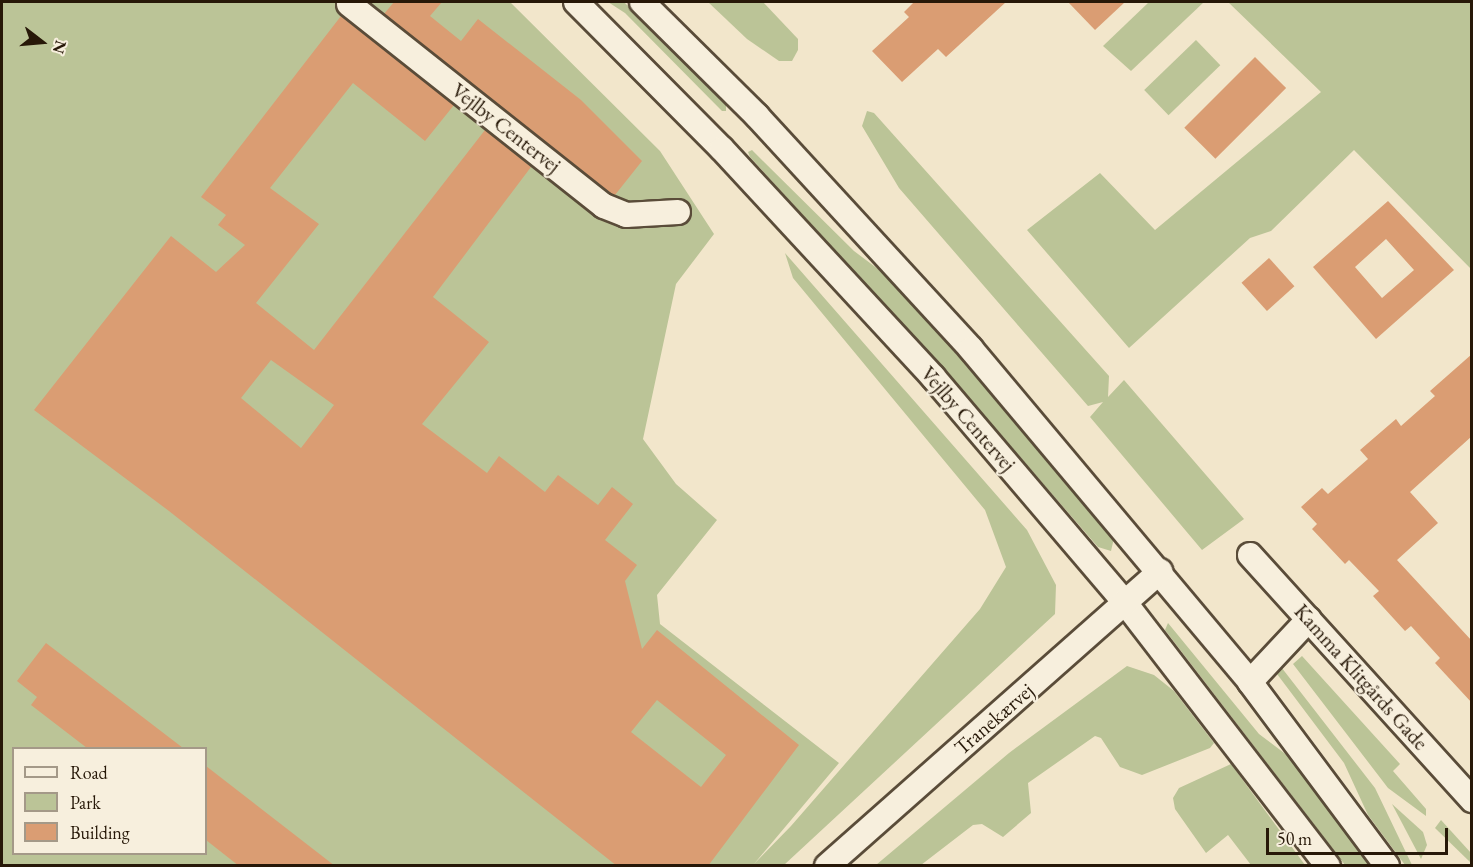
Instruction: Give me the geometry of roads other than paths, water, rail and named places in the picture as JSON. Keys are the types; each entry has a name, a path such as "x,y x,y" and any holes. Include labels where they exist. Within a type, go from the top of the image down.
{"street":[{"name":"Vejlby Centervej","path":"576,2 722,149 933,377 1126,604 1328,866"},
{"path":"642,2 757,116 971,349 1160,571 1250,682 1387,866"},
{"name":"Vejlby Centervej","path":"349,4 604,206 626,215 678,212"},
{"name":"Kamma Klitgårds Gade","path":"1250,555 1472,800"},
{"name":"Tranekærvej","path":"827,866 1126,604 1160,571"},
{"path":"1250,682 1309,619"}]}
